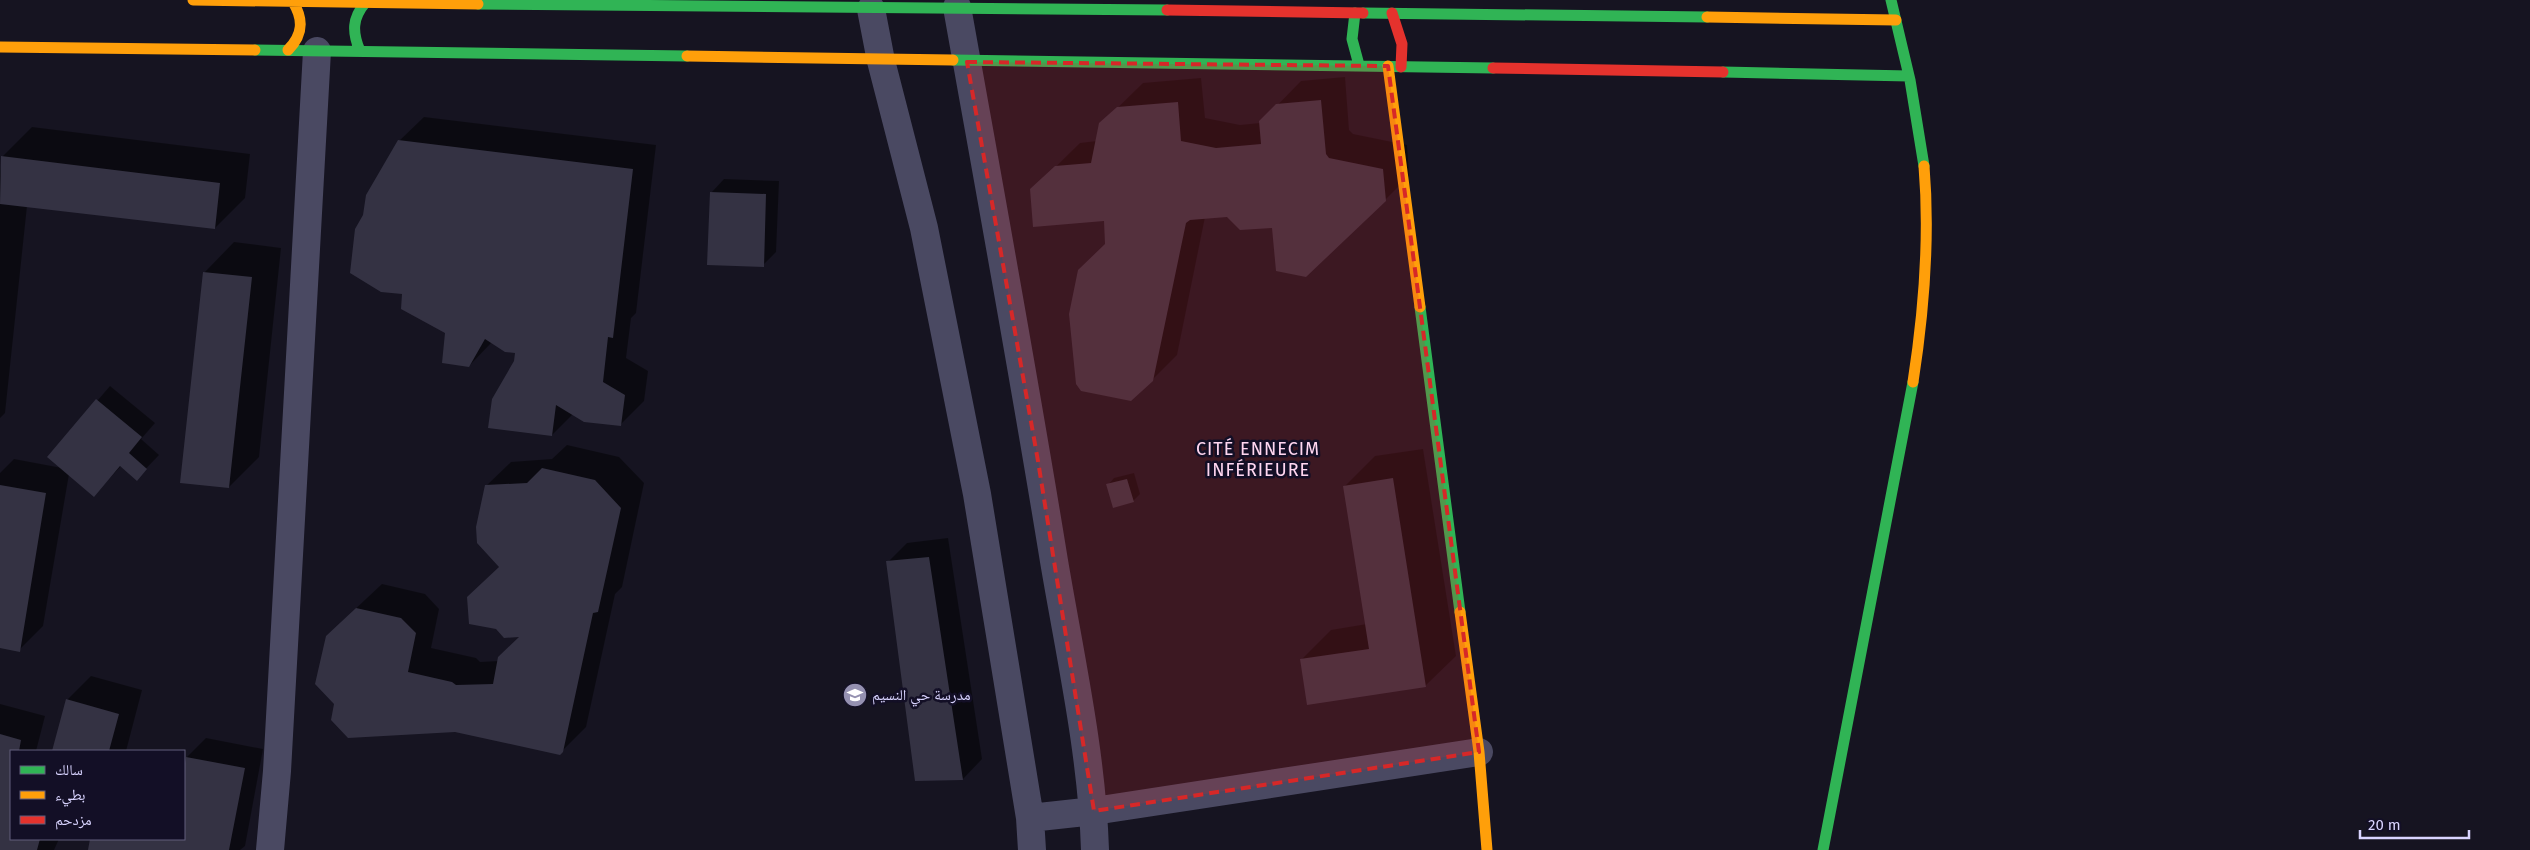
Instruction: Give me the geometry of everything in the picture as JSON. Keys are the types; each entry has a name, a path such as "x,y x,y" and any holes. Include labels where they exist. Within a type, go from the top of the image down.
{"street":[{"path":"192,0 871,9 957,7 1896,20"},
{"path":"1823,850 1898,469 1918,342 1927,216 1921,147 1909,76 1891,0"},
{"path":"288,50 295,44 302,27 299,9 293,2"},
{"path":"360,51 353,34 353,25 359,9 366,2"},
{"path":"957,7 1038,461 1094,810 1095,850"},
{"path":"871,9 881,60 924,228 977,494 1030,818 1032,850"},
{"path":"1355,13 1350,34 1351,45 1359,66"},
{"path":"1392,13 1402,44 1401,66"},
{"path":"0,47 360,51 967,62 1401,66 1909,76"},
{"path":"270,850 277,772 317,51"},
{"path":"1388,66 1479,752 1487,850"},
{"path":"1030,818 1479,752"}],"highlighted area":[{"path":"967,62 1388,66 1479,752 1094,811 1038,461"}],"building":[{"path":"1321,100 1326,154 1329,158 1383,169 1386,201 1306,277 1276,271 1272,228 1240,230 1227,217 1190,220 1186,223 1153,381 1131,401 1081,391 1076,384 1069,314 1078,270 1105,244 1104,221 1033,227 1030,189 1055,166 1091,163 1099,123 1117,107 1178,102 1181,141 1216,148 1261,144 1259,121 1276,104"},
{"path":"398,140 633,169 613,338 608,337 603,382 625,395 621,426 584,422 556,405 552,436 488,428 492,399 514,361 515,353 505,352 485,339 469,367 442,363 445,333 401,309 402,294 381,292 350,273 355,229 363,215 366,195"},
{"path":"1,156 220,183 215,229 0,204"},
{"path":"710,192 766,194 764,267 707,265"},
{"path":"203,272 252,277 229,488 180,483"},
{"path":"96,399 142,437 129,453 147,469 137,481 120,466 94,497 47,457"},
{"path":"542,468 595,480 621,508 598,612 593,613 563,752 560,755 455,732 348,738 331,720 334,704 315,684 326,636 356,608 401,618 416,633 408,672 452,682 456,685 493,684 498,657 519,637 504,638 496,629 469,624 467,597 499,567 477,543 476,527 485,485 527,483"},
{"path":"1393,478 1426,687 1307,705 1300,659 1369,649 1343,486"},
{"path":"1127,479 1134,502 1113,508 1106,484"},
{"path":"0,485 46,493 20,652 0,648"},
{"path":"929,557 963,780 915,781 886,561"},
{"path":"66,699 119,714 109,750 52,750"},
{"path":"0,734 21,740 19,750 10,750 10,840 40,840 37,850 0,850"},
{"path":"186,757 245,768 229,850 88,850 90,840 185,840"}],"traffic: fast":[{"path":"1891,0 1910,80 1924,166"},
{"path":"360,51 355,25 358,14 366,2"},
{"path":"478,4 1167,10"},
{"path":"1355,13 1352,39 1359,65"},
{"path":"1363,13 1707,17"},
{"path":"255,50 687,56"},
{"path":"953,60 1493,68"},
{"path":"1723,72 1909,76"},
{"path":"1420,307 1460,612"},
{"path":"1823,850 1913,382"}],"traffic: slow":[{"path":"193,0 478,4"},
{"path":"288,50 297,39 300,27 299,15 293,2"},
{"path":"1707,17 1896,20"},
{"path":"0,47 255,50"},
{"path":"687,56 953,60"},
{"path":"1388,66 1420,307"},
{"path":"1913,382 1925,274 1926,193 1924,166"},
{"path":"1460,612 1479,752 1487,850"}],"traffic: jam":[{"path":"1167,10 1363,13"},
{"path":"1392,13 1402,44 1401,67"},
{"path":"1493,68 1723,72"}],"place":[{"name":"مدرسة حي النسيم","path":"855,695"}],"district":[{"name":"CITÉ ENNECIM INFÉRIEURE","path":"1258,459"}]}
